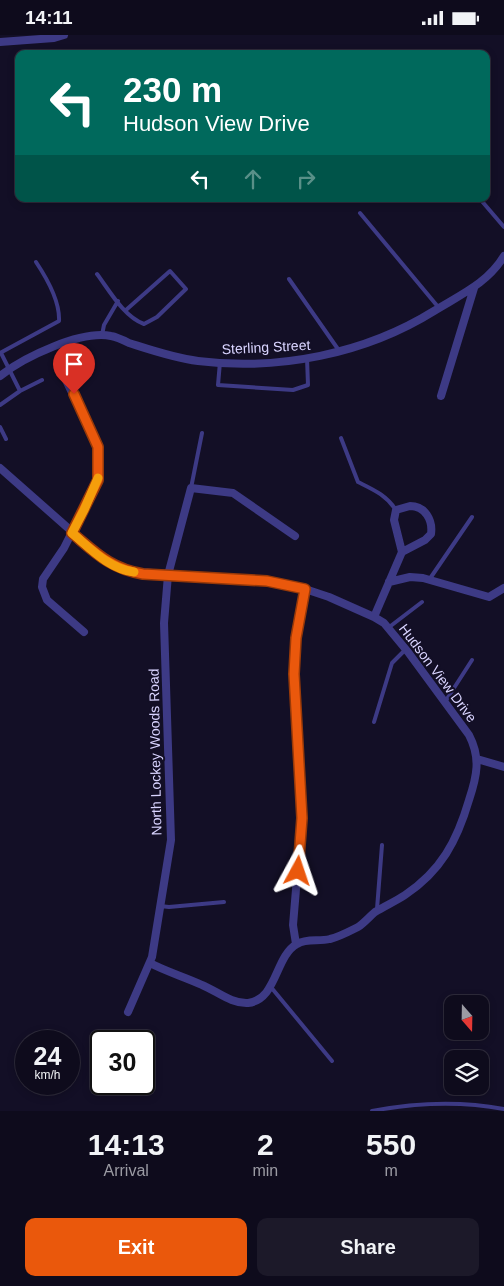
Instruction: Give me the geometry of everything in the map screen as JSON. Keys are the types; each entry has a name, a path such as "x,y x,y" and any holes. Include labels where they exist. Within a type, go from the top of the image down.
{"street":[{"path":"0,42 54,38 64,35"},
{"name":"Sterling Street","path":"98,335 113,336 171,356 220,362 245,363 307,358 340,352 403,328 474,288 491,273 504,256"},
{"path":"441,395 474,288"},
{"path":"0,376 8,370 62,343 78,337 98,335"},
{"path":"65,378 98,447 98,480 72,533 43,579 43,593 47,600 84,632"},
{"name":"Hudson View Drive","path":"0,468 72,533 102,558 117,567 143,574 267,581 305,589 374,617 388,628 406,649 469,735 478,759 475,783 465,815 447,854 435,869 406,895 377,911 360,926 331,939 306,941 296,944"},
{"path":"191,488 233,493 295,536"},
{"name":"North Lockey Woods Road","path":"128,1012 150,963 172,827 164,623 168,575 191,488"},
{"path":"374,617 402,552 394,520 396,510 410,506 420,507 426,513 431,525 431,534 425,540 402,552"},
{"path":"389,581 410,577 429,580 489,597 504,588"},
{"path":"150,963 204,985 231,1000 251,1001 267,991 289,951 296,944 293,925 302,818 294,674 296,638 305,589"},
{"path":"478,759 504,767"}],"lane":[{"path":"483,202 504,227"},
{"path":"360,213 439,308"},
{"path":"20,391 0,353 59,321 46,280 36,262"},
{"path":"97,274 118,301 126,310 139,322 149,323 186,289 170,271 126,310"},
{"path":"289,279 340,352"},
{"path":"98,335 118,301"},
{"path":"220,362 218,385 293,390 308,385 307,358"},
{"path":"0,405 20,391 42,380"},
{"path":"0,427 6,439"},
{"path":"191,488 202,433"},
{"path":"341,438 358,483 376,490 389,499 396,510"},
{"path":"429,580 472,517"},
{"path":"388,628 422,601"},
{"path":"374,722 392,663 406,649"},
{"path":"445,703 472,661"},
{"path":"377,911 382,845"},
{"path":"160,906 169,907 224,902"},
{"path":"270,985 332,1061"},
{"path":"372,1111 397,1107 462,1105 482,1105 504,1109"},
{"path":"462,1105 462,1111"}],"slow traffic":[{"path":"98,478 72,533 102,558 125,571 134,572"}],"route":[{"path":"74,394 98,447 98,480 72,533 102,558 125,571 143,574 267,581 305,589 296,638 294,674 302,818 298,871"}]}
